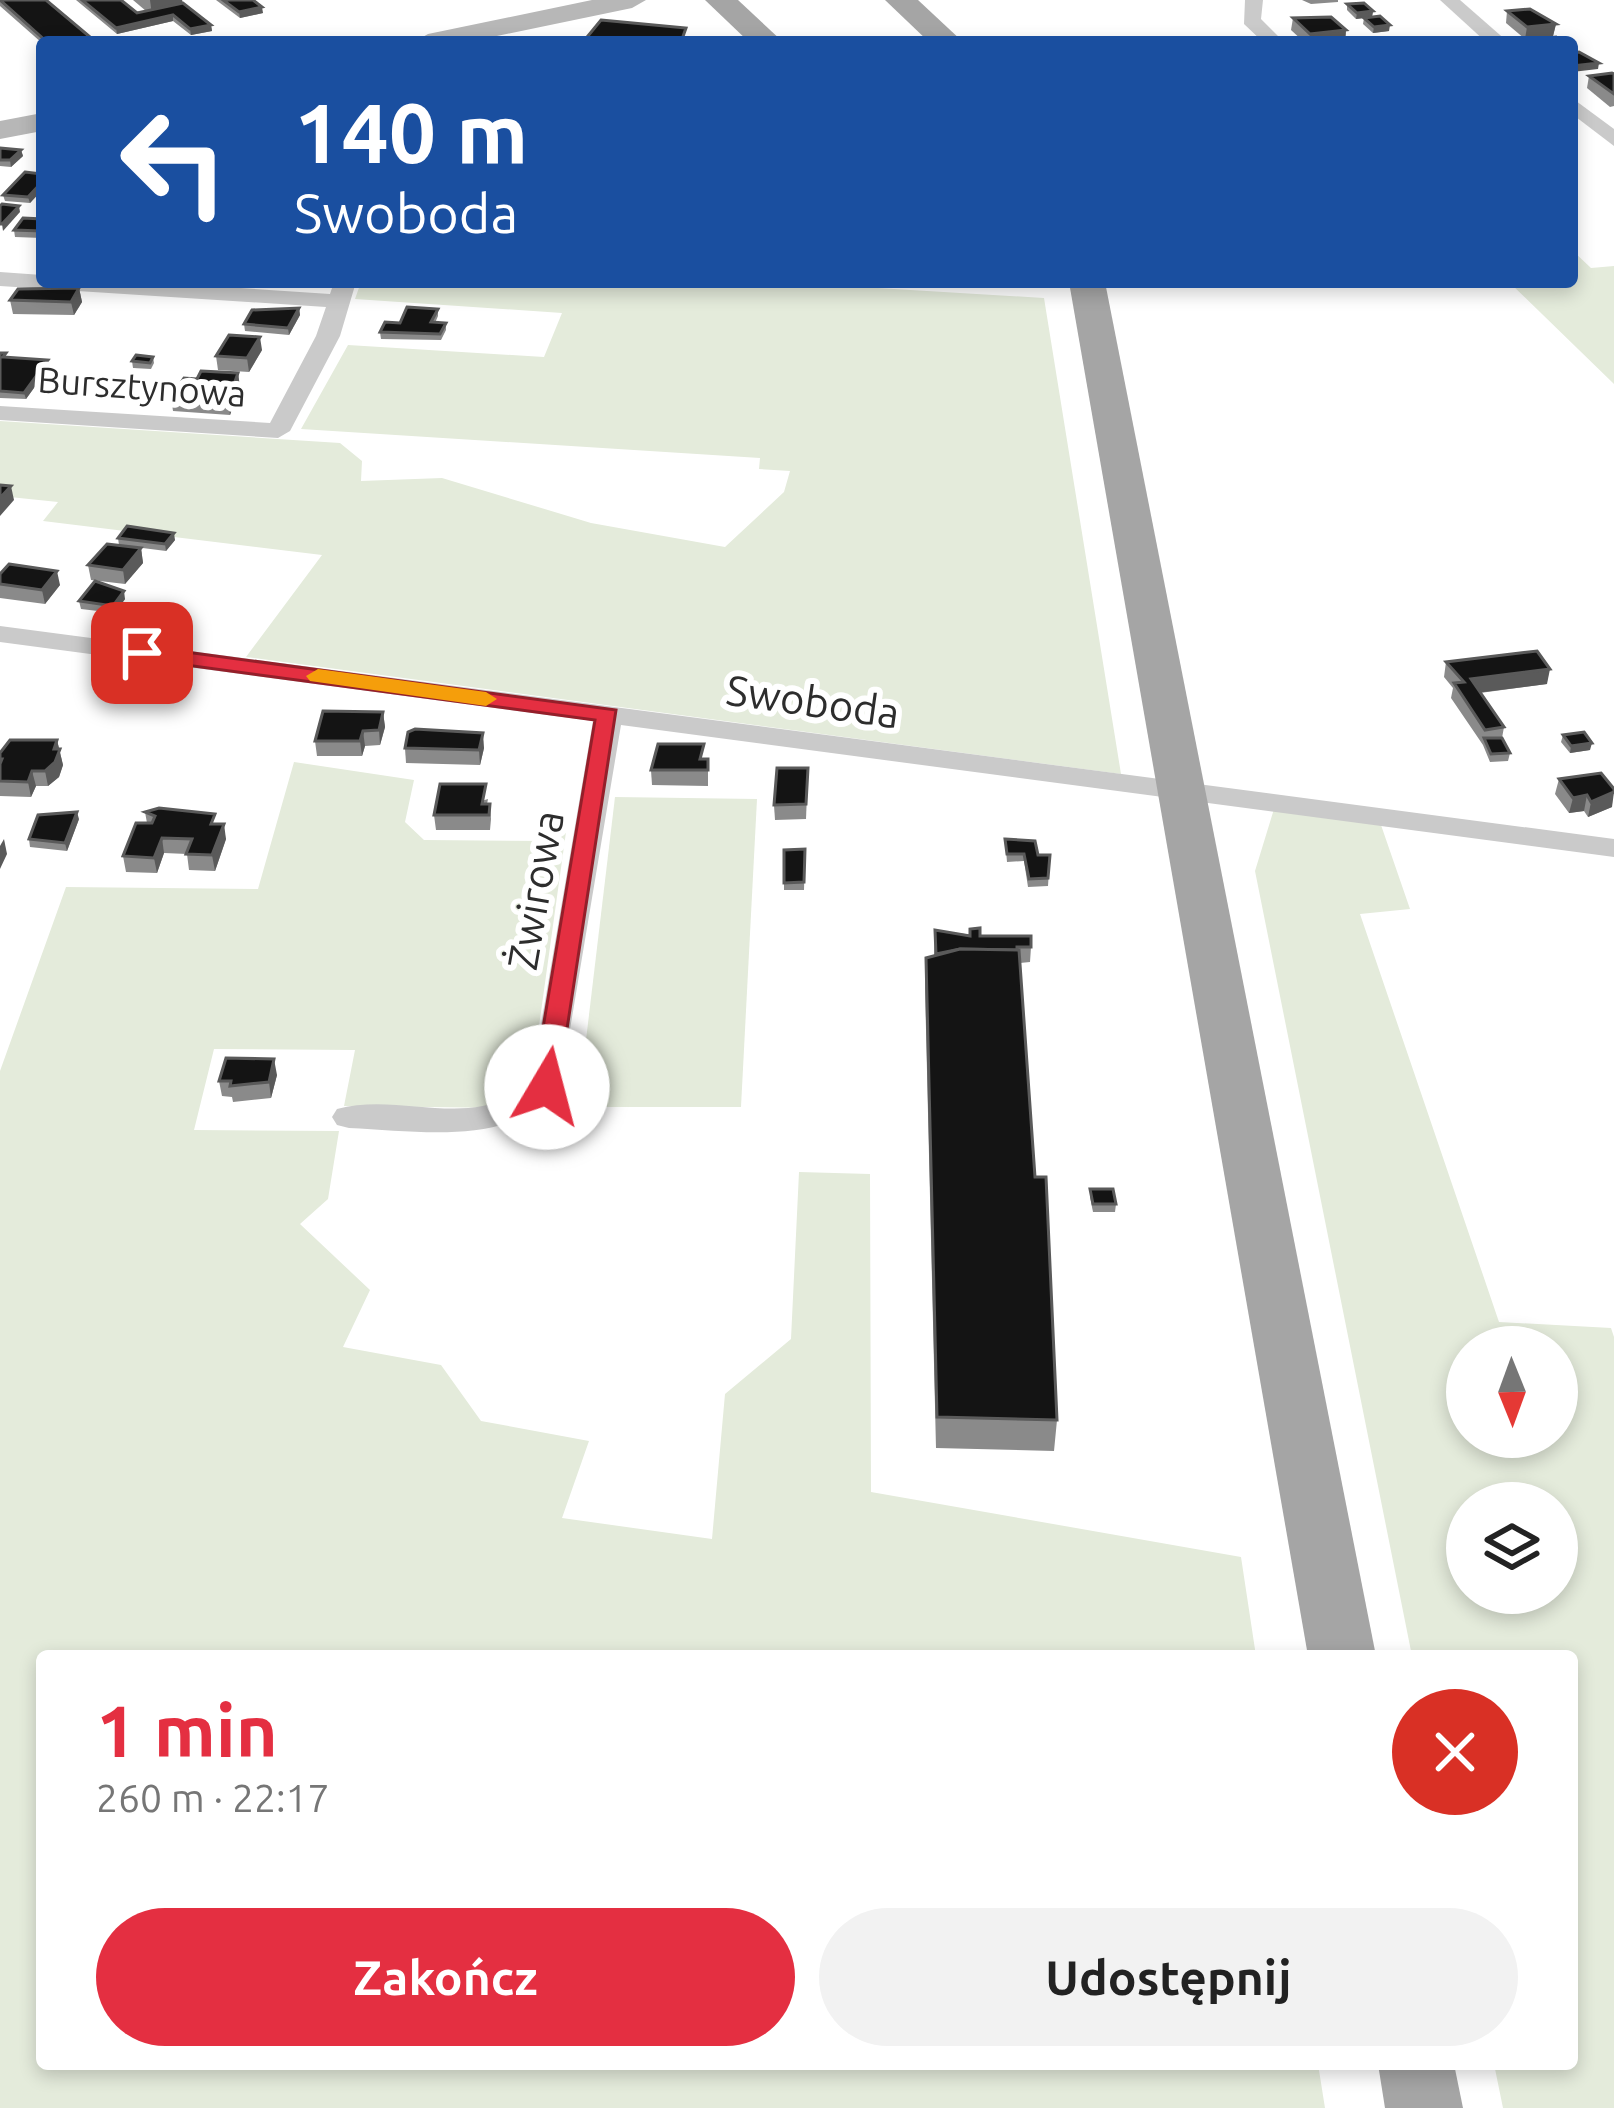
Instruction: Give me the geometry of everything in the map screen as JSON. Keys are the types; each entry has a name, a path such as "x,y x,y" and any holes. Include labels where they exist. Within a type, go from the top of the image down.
{"main road":[{"path":"457,36 632,0"},
{"path":"720,0 759,36"},
{"path":"899,0 940,36"},
{"path":"0,130 36,123"},
{"path":"1088,288 1341,1650"},
{"path":"1417,2070 1424,2108"}],"street":[{"path":"1254,0 1251,20 1268,36"},
{"path":"1449,0 1491,36"},
{"path":"1578,109 1614,140"},
{"path":"0,280 36,281"},
{"path":"248,288 341,291"},
{"name":"Bursztynowa","path":"0,412 278,431 328,336 341,291"},
{"name":"Swoboda","path":"1,636 1614,848"},
{"name":"Żwirowa","path":"349,1117 493,1118 517,1112 547,1087 608,715"}],"green space":[{"path":"1578,256 1591,268 1614,266 1614,384 1515,288 1578,288"},
{"path":"359,288 878,288 1044,298 1121,774 246,657 322,555 43,521 58,502 0,496 0,421 340,443 362,461 361,481 442,478 591,523 725,547 784,492 790,471 759,469 760,458 301,429 348,345 544,357 562,313 355,299"},
{"path":"294,762 414,780 405,822 424,840 549,841 566,832 529,1098 508,1108 344,1106 355,1050 214,1049 194,1130 339,1131 328,1199 300,1224 370,1290 343,1347 441,1365 481,1421 589,1441 562,1518 712,1539 725,1394 791,1339 799,1172 870,1174 871,1492 1241,1557 1255,1650 36,1650 36,2070 1319,2070 1325,2108 0,2108 0,1071 66,887 258,889"},
{"path":"615,797 757,799 741,1107 578,1107"},
{"path":"1274,809 1381,825 1410,909 1360,914 1499,1322 1574,1326 1446,1326 1446,1458 1578,1458 1578,1326 1611,1328 1614,1337 1614,2108 1503,2108 1495,2070 1578,2070 1578,1650 1411,1650 1255,871"}],"building":[{"path":"0,0 46,0 89,36 40,36"},
{"path":"82,0 121,0 137,13 183,3 211,25 190,29 173,15 116,28"},
{"path":"223,0 253,0 262,7 239,12"},
{"path":"1364,3 1373,11 1357,13 1347,4"},
{"path":"1530,9 1556,24 1527,27 1507,11"},
{"path":"1380,16 1390,25 1374,27 1364,18"},
{"path":"1331,17 1346,30 1310,34 1293,18"},
{"path":"601,20 686,28 683,36 588,36"},
{"path":"1579,52 1599,63 1578,65"},
{"path":"1612,73 1614,94 1589,76"},
{"path":"0,148 21,150 10,160 0,160"},
{"path":"25,172 36,173 36,188 28,197 3,195"},
{"path":"0,206 19,206 0,224"},
{"path":"23,218 36,219 36,231 14,230"},
{"path":"79,288 71,302 10,300 18,289"},
{"path":"407,307 438,309 431,322 446,323 440,334 380,332 385,322 400,323"},
{"path":"299,308 288,328 244,324 252,310"},
{"path":"229,335 260,337 247,358 216,356"},
{"path":"0,353 48,360 24,393 0,391"},
{"path":"136,355 153,357 150,363 132,361"},
{"path":"201,371 238,373 228,401 171,397 184,378 197,379"},
{"path":"127,526 174,533 165,544 118,538"},
{"path":"107,544 141,548 123,570 88,565"},
{"path":"9,564 57,571 42,590 0,584 0,574"},
{"path":"95,581 124,591 113,606 79,601"},
{"path":"1537,651 1550,669 1471,679 1504,727 1485,730 1454,683 1464,682 1446,662"},
{"path":"323,711 383,712 379,730 363,731 360,741 315,741"},
{"path":"408,732 483,733 479,750 405,748"},
{"path":"1584,732 1592,743 1571,746 1563,735"},
{"path":"1484,738 1502,738 1510,753 1491,754"},
{"path":"10,740 57,740 54,749 60,749 55,762 45,771 32,771 28,782 0,781 0,753"},
{"path":"658,744 704,744 700,759 708,759 708,770 651,770"},
{"path":"777,768 808,768 806,804 774,805"},
{"path":"1601,773 1614,792 1591,802 1587,795 1573,798 1559,779"},
{"path":"440,784 486,784 482,804 490,804 489,815 434,815"},
{"path":"159,808 215,814 211,824 224,824 212,855 186,854 192,839 162,838 154,858 123,856 136,823 152,823 155,816 145,812"},
{"path":"77,812 65,843 29,839 38,815"},
{"path":"1005,839 1035,841 1038,855 1050,855 1048,878 1029,879 1024,854 1007,854"},
{"path":"805,849 804,882 784,883 784,850"},
{"path":"980,928 980,936 1031,936 1031,947 936,954 935,930 970,936 970,929"},
{"path":"960,949 1019,950 1035,1177 1046,1177 1057,1420 937,1417 926,958"},
{"path":"226,1058 274,1059 269,1082 230,1086 231,1081 219,1081"},
{"path":"1090,1189 1113,1189 1116,1204 1093,1204"}],"slow traffic":[{"path":"318,676 486,699"}],"route":[{"path":"142,653 608,715 547,1087"}]}
